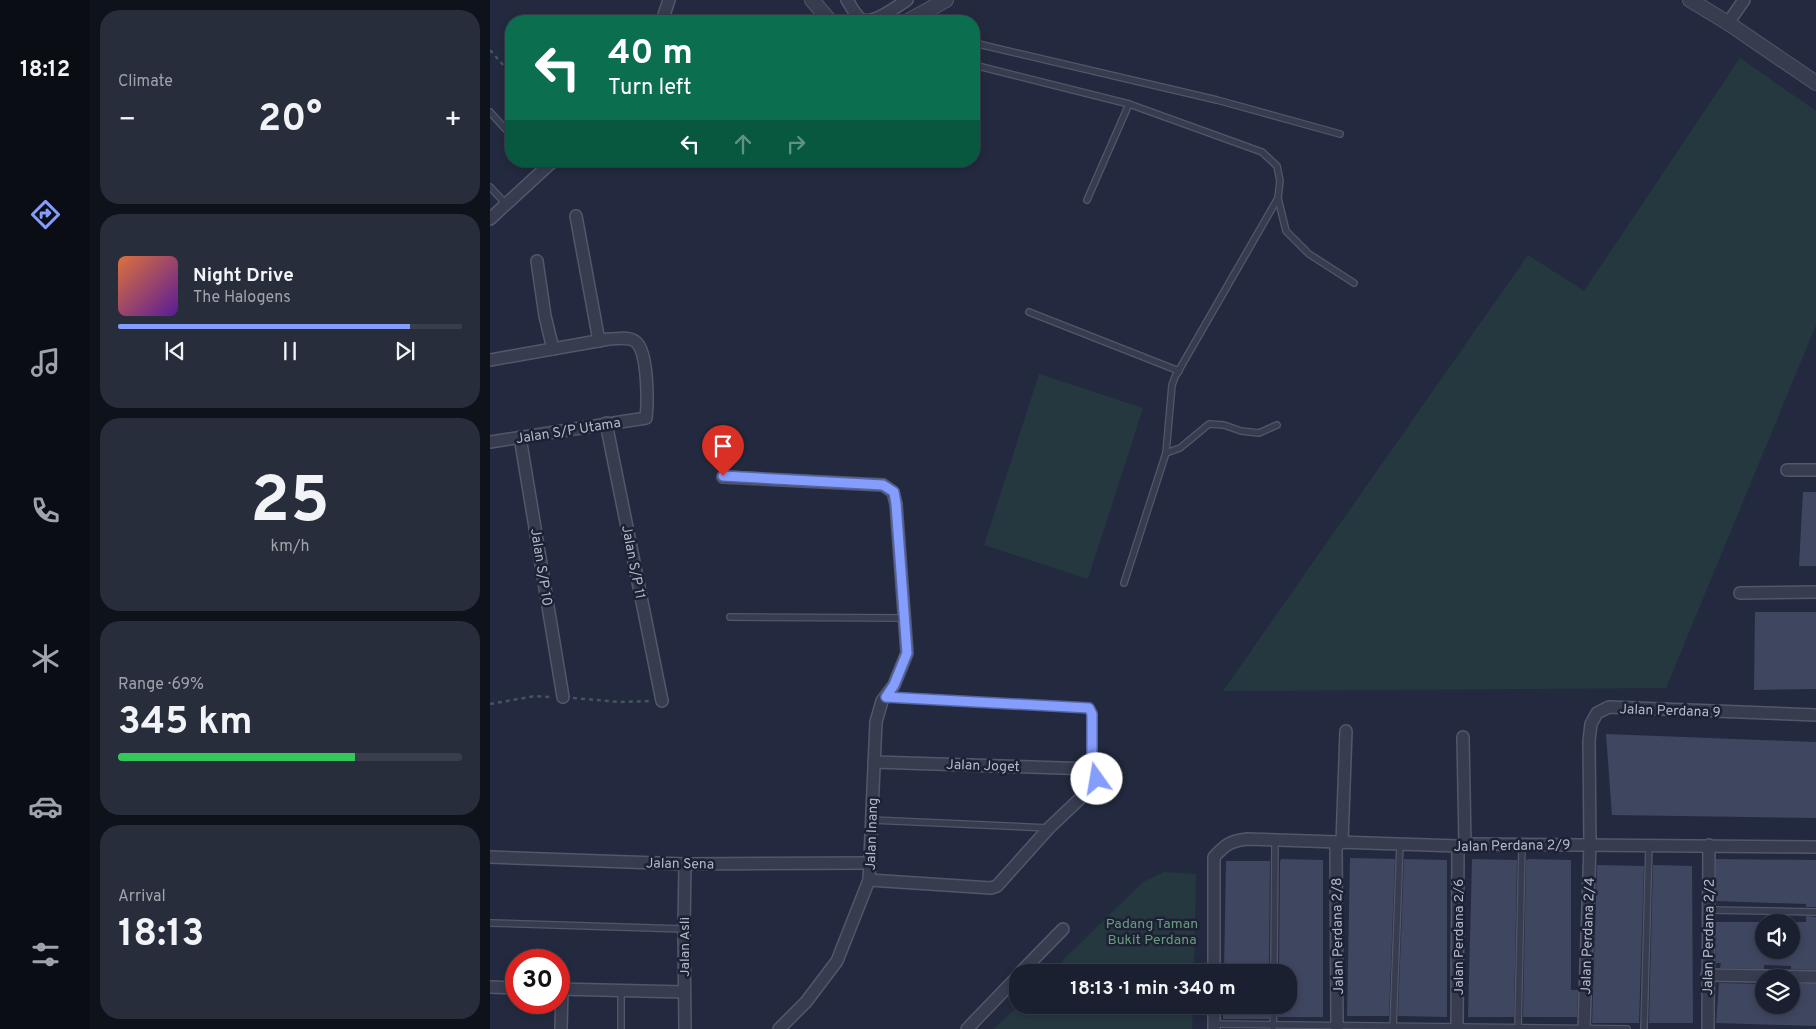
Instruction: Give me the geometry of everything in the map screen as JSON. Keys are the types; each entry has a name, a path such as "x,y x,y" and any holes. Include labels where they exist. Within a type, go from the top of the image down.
{"street":[{"path":"664,15 669,0"},
{"path":"812,0 825,15"},
{"path":"847,0 857,15"},
{"path":"881,15 907,0"},
{"path":"928,15 946,0"},
{"path":"1690,0 1728,23 1816,83"},
{"path":"1728,23 1744,0"},
{"path":"490,219 546,167"},
{"path":"490,360 599,341 576,216"},
{"path":"537,261 544,316 552,349"},
{"name":"Jalan S/P Utama","path":"490,442 646,418 648,400 647,380 639,345 628,338 599,341"},
{"name":"Jalan S/P 11","path":"606,423 662,701"},
{"name":"Jalan S/P 10","path":"520,437 563,697"},
{"path":"1787,470 1816,470"},
{"name":"Jalan Inang","path":"723,476 883,485 894,492 896,504 907,653 894,685 884,699 876,722 869,880 837,961 806,1002 779,1029"},
{"path":"1740,593 1816,592"},
{"name":"Jalan Perdana 9","path":"1590,844 1589,741 1591,724 1597,713 1609,707 1816,715"},
{"name":"Jalan Perdana 2/8","path":"1337,1027 1339,843 1346,731"},
{"name":"Jalan Perdana 2/6","path":"1457,1028 1463,737"},
{"name":"Jalan Joget","path":"874,762 1092,770"},
{"path":"869,880 992,888 997,886 1049,828 1088,792 1097,779 1096,772 1092,770"},
{"name":"Jalan Perdana 2/9","path":"1214,964 1214,857 1224,846 1234,841 1247,839 1462,845 1590,844 1816,847"},
{"name":"Jalan Perdana 2/4","path":"1584,1029 1590,844"},
{"name":"Jalan Perdana 2/2","path":"1708,1029 1709,845"},
{"name":"Jalan Sena","path":"490,857 685,864 870,863"},
{"name":"Jalan Asli","path":"685,864 685,1029"},
{"path":"1029,964 1063,929"},
{"path":"1707,976 1816,977"},
{"path":"967,1029 1009,985"},
{"path":"490,987 505,988"},
{"path":"570,989 684,992"},
{"path":"561,1014 561,1029"},
{"path":"1214,1014 1214,1027"}],"lane":[{"path":"980,44 1217,100 1340,134"},
{"path":"980,67 1129,104 1262,152 1277,166 1280,181 1278,198 1286,231 1309,254 1354,283"},
{"path":"1088,200 1129,104"},
{"path":"490,112 505,128"},
{"path":"540,167 543,170"},
{"path":"490,188 506,204"},
{"path":"1124,583 1166,453 1172,385 1278,198"},
{"path":"1029,312 1179,371"},
{"path":"1166,453 1180,448 1209,424 1224,425 1241,431 1259,433 1277,426"},
{"path":"730,617 905,618"},
{"path":"884,699 1089,708 1092,714 1092,770"},
{"path":"872,820 1049,828"},
{"path":"1274,964 1275,840"},
{"path":"1393,1028 1400,844"},
{"path":"1518,1028 1522,844"},
{"path":"1644,1029 1649,845"},
{"path":"1709,910 1816,912"},
{"path":"490,923 684,929"},
{"path":"621,990 621,1029"},
{"path":"1273,1027 1274,1014"},
{"path":"1214,1027 1627,1029"}],"path":[{"path":"490,50 505,67"}],"green space":[{"path":"1740,58 1816,111 1816,325 1666,688 1223,691 1528,255 1584,291"},
{"path":"1039,374 1143,408 1088,579 984,545"},
{"name":"Padang Taman Bukit Perdana","path":"1164,872 1196,874 1194,964 1059,964 1143,882"},
{"path":"1010,1014 1193,1014 1192,1029 994,1029"}],"building":[{"path":"1803,492 1816,492 1816,566 1799,566"},
{"path":"1755,612 1816,612 1816,689 1754,690"},
{"path":"1606,734 1816,742 1816,818 1612,815"},
{"path":"1350,858 1395,859 1389,1016 1347,1016"},
{"path":"1281,859 1323,860 1323,1017 1278,1017 1278,1014 1297,1014 1297,964 1279,964"},
{"path":"1404,859 1447,860 1447,1017 1398,1016"},
{"path":"1472,859 1517,860 1514,1017 1468,1017"},
{"path":"1716,859 1816,860 1816,907 1806,907 1806,904 1716,901"},
{"path":"1526,860 1571,860 1571,990 1578,990 1577,1017 1523,1017"},
{"path":"1226,861 1270,861 1269,964 1224,964"},
{"path":"1597,865 1644,866 1639,1023 1592,1023"},
{"path":"1653,865 1692,866 1693,1023 1649,1023"},
{"path":"1806,916 1816,917 1816,970 1791,969 1791,966 1764,965 1764,969 1720,968 1721,963 1716,963 1716,922 1755,922 1755,959 1800,959 1800,922 1806,922"},
{"path":"1719,983 1755,984 1755,1014 1800,1014 1800,984 1816,984 1816,1026 1716,1023"},
{"path":"1223,1014 1269,1014 1269,1019 1223,1019"}],"route":[{"path":"723,476 883,485 894,492 907,653 894,685 886,697 1089,708 1092,714 1092,770 1096,772 1097,779"}]}
